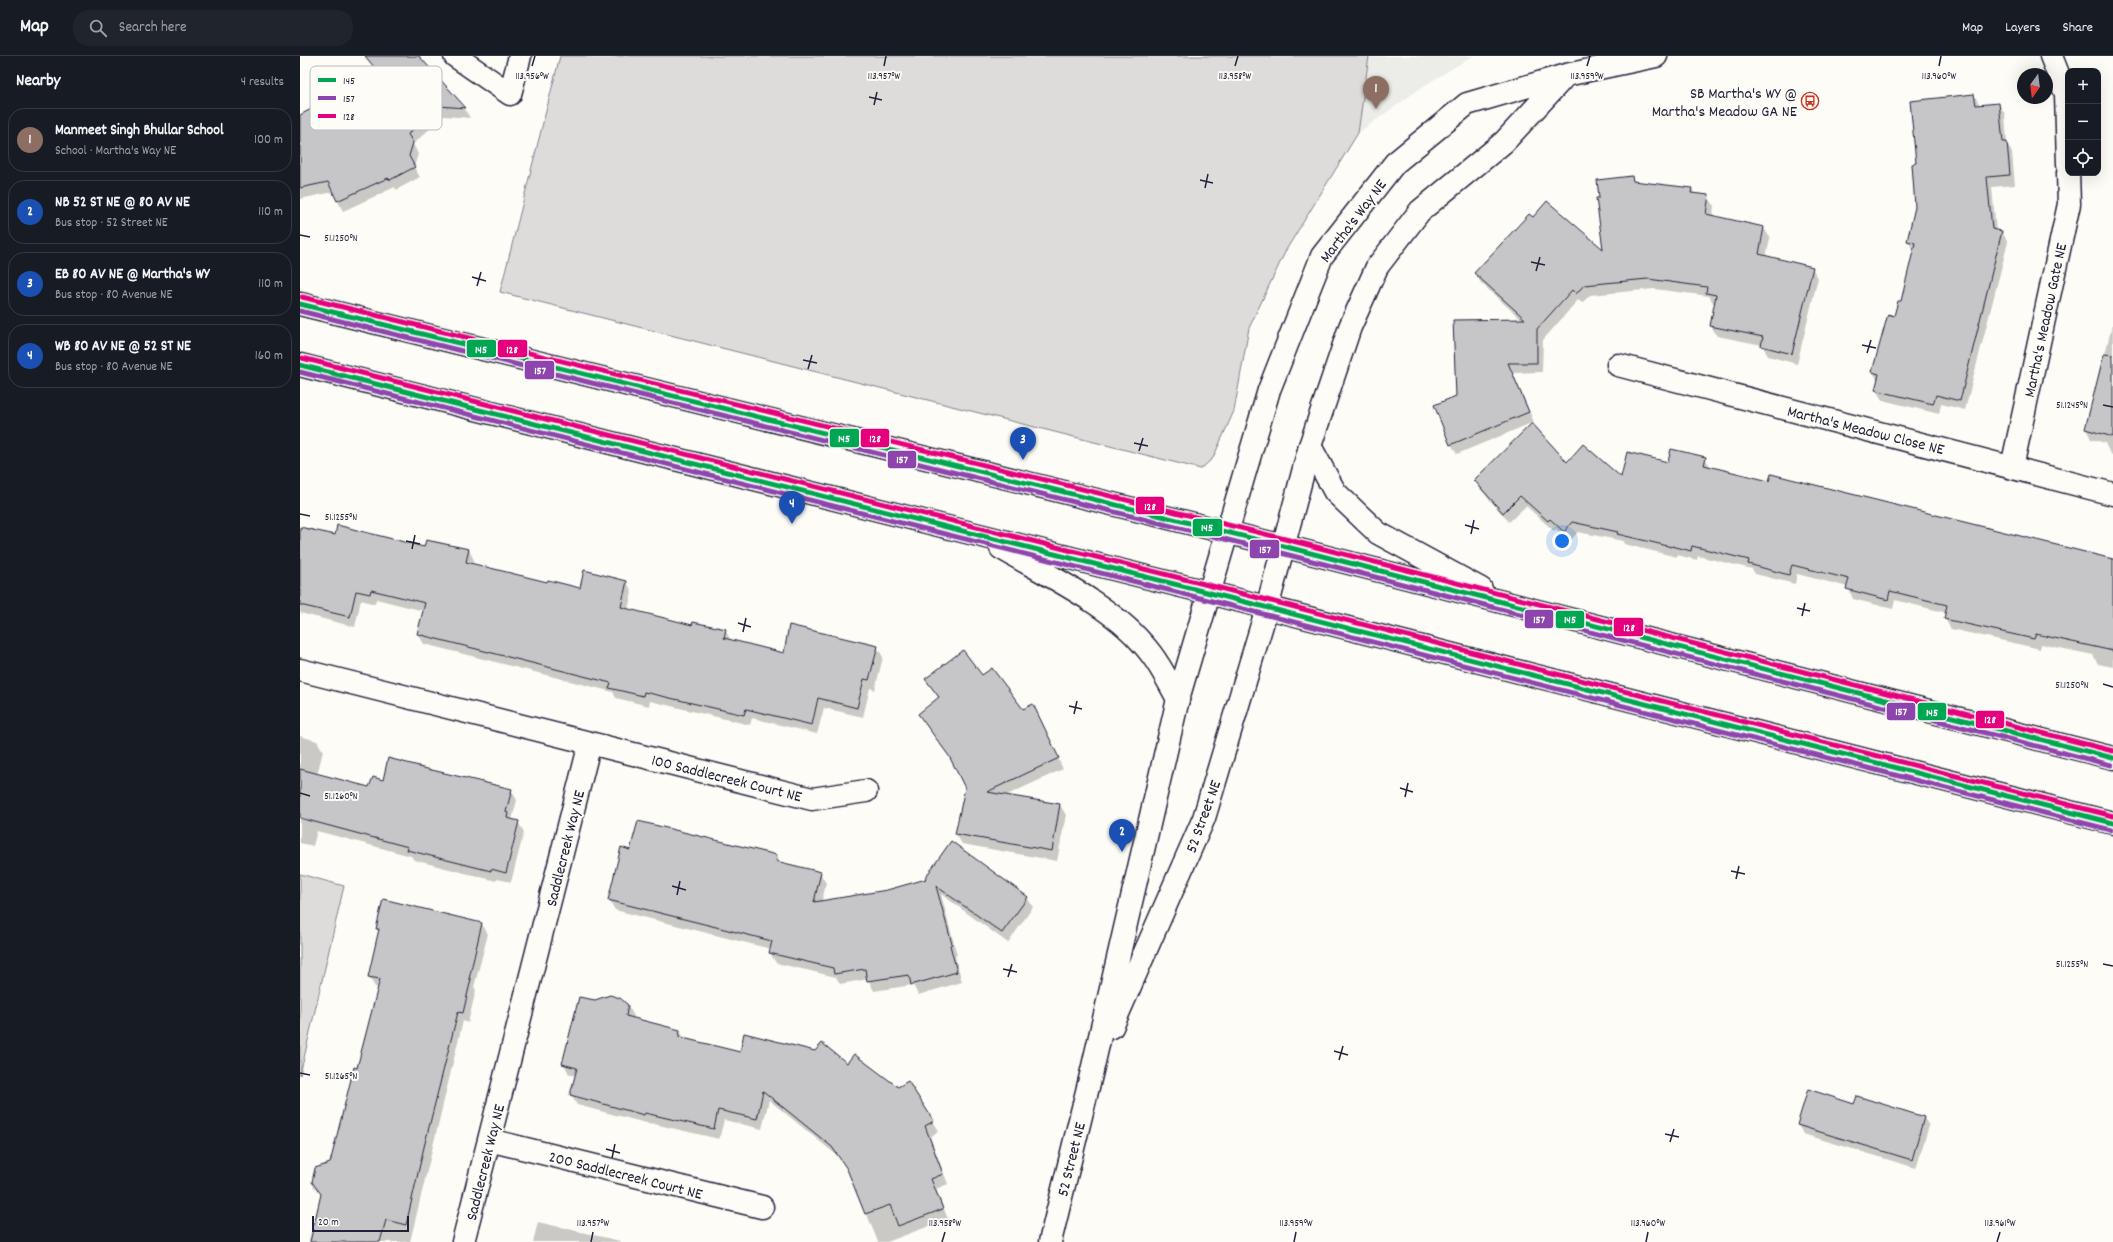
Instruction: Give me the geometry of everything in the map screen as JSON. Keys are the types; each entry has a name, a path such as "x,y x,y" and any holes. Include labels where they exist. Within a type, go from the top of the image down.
{"street":[{"path":"455,56 510,94 520,56"},
{"name":"Martha's Way NE","path":"1227,533 1269,390 1322,256 1395,163 1466,104 1566,75 1656,56"},
{"path":"2051,56 2066,94 2067,140"},
{"path":"1283,546 1310,446 1350,328 1377,267 1420,211 1504,142 1566,75"},
{"name":"Martha's Meadow Gate NE","path":"2012,467 2069,204 2068,176"},
{"path":"300,304 1283,546 1518,608 2113,758"},
{"path":"300,365 1210,593 2113,823"},
{"name":"Martha's Meadow Close NE","path":"1618,365 2113,494"},
{"path":"1310,446 1335,492 1378,533 1421,558 1518,608"},
{"name":"52 Street NE","path":"1050,1242 1091,1075 1178,699 1227,533"},
{"path":"980,535 1103,608 1142,642 1160,667 1178,699"},
{"name":"52 Street NE","path":"1091,1075 1204,818 1267,608 1283,546"},
{"path":"300,670 590,743"},
{"name":"100 Saddlecreek Court NE","path":"590,743 812,799 866,791"},
{"name":"Saddlecreek Way NE","path":"463,1242 590,743"},
{"name":"200 Saddlecreek Court NE","path":"489,1140 762,1207"}],"shaded area":[{"path":"560,56 1369,56 1358,133 1286,250 1249,328 1234,411 1213,458 1201,469 500,292"},
{"path":"1369,56 1473,56 1425,85 1358,133"},
{"path":"300,874 344,886 300,1075"}],"building":[{"path":"365,56 419,56 428,66 373,66"},
{"path":"442,81 466,108 442,106"},
{"path":"1974,94 1976,105 1999,103 2003,142 2007,142 2010,175 1987,177 1992,229 2002,231 1960,401 1936,395 1933,404 1875,390 1879,374 1872,372 1888,314 1894,316 1898,301 1901,301 1915,243 1907,241 1915,207 1912,164 1916,163 1910,101"},
{"path":"310,110 310,130 412,130 408,134 413,143 409,156 415,167 390,180 388,178 337,201 328,182 300,188 300,115"},
{"path":"1632,176 1633,181 1692,188 1691,193 1709,195 1706,214 1764,227 1759,254 1813,267 1792,354 1761,346 1763,337 1710,326 1716,295 1706,293 1707,287 1648,279 1584,285 1576,294 1572,290 1537,329 1537,363 1508,363 1529,412 1450,445 1434,405 1456,396 1453,320 1525,319 1474,273 1529,214 1533,217 1547,201 1603,249 1596,198 1599,198 1597,180"},
{"path":"2104,354 2113,355 2113,437 2085,429"},
{"path":"1532,423 1567,462 1583,444 1621,477 1627,452 1668,462 1671,449 1706,457 1704,465 1769,481 1771,474 2113,559 2113,651 2036,634 2034,639 1944,619 1947,605 1890,591 1888,600 1846,589 1849,579 1792,565 1789,575 1748,564 1749,560 1692,546 1691,551 1572,522 1564,532 1550,519 1548,521 1520,496 1503,513 1474,480"},
{"path":"337,525 424,547 426,540 469,549 466,562 547,582 548,580 580,588 584,570 627,581 621,607 692,625 693,622 726,629 724,638 784,653 789,625 878,646 869,680 864,679 857,708 818,698 812,725 746,709 744,715 644,692 643,696 609,688 611,683 417,634 425,603 371,590 370,594 356,591 350,617 300,605 300,527 335,535"},
{"path":"963,650 982,675 992,668 1023,709 1033,704 1059,758 987,792 1060,804 1052,851 955,834 965,788 949,756 918,714 939,697 925,679"},
{"path":"388,758 419,767 512,789 506,812 508,813 507,818 519,821 506,873 491,869 491,871 407,850 408,847 300,818 300,769 369,787 373,777 383,780"},
{"path":"638,821 777,855 776,861 821,872 814,902 887,890 926,879 925,878 951,841 1028,897 1002,933 936,886 952,944 950,945 957,972 911,985 909,975 867,981 865,969 834,974 833,968 769,953 772,941 608,900 621,847 630,850"},
{"path":"383,899 482,923 469,979 471,979 463,1013 458,1012 406,1225 386,1220 380,1242 310,1242 321,1194 312,1182 315,1168 330,1163 354,1067 357,1068 380,979 368,977 379,929 376,929"},
{"path":"610,995 620,998 628,1005 626,1016 680,1030 679,1037 740,1052 744,1033 815,1051 822,1043 847,1063 854,1054 898,1087 908,1081 934,1121 925,1126 943,1174 931,1179 943,1209 898,1226 890,1205 865,1214 847,1169 832,1147 763,1091 757,1119 718,1110 714,1129 645,1113 644,1115 570,1095 577,1068 562,1064 579,997 595,1000"},
{"path":"1808,1089 1854,1104 1857,1096 1924,1117 1912,1160 1797,1125"}],"transit line":[{"name":"128","path":"302,297 1285,539 2113,751"},
{"name":"145","path":"300,304 1283,546 2113,758"},
{"name":"157","path":"300,311 1281,553 2111,765"},
{"name":"128","path":"302,358 1212,586 2113,816"},
{"name":"145","path":"300,365 1210,593 2113,823"},
{"name":"157","path":"300,372 1208,600 2111,830"}],"place":[{"name":"SB Martha's WY @ Martha's Meadow GA NE","path":"1810,101"},
{"name":"Manmeet Singh Bhullar School","path":"1376,109"},
{"name":"EB 80 AV NE @ Martha's WY","path":"1023,460"},
{"name":"WB 80 AV NE @ 52 ST NE","path":"792,524"},
{"name":"NB 52 ST NE @ 80 AV NE","path":"1122,852"}]}
